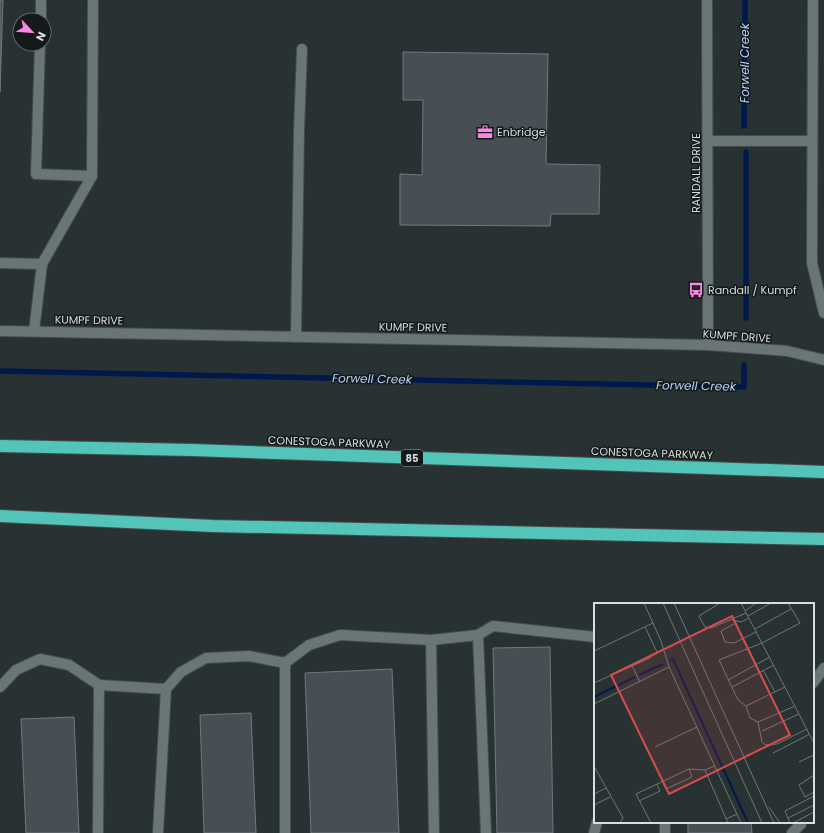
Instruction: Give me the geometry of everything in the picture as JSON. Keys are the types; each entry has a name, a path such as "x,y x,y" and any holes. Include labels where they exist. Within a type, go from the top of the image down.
{"highway":[{"name":"CONESTOGA PARKWAY","path":"0,446 192,450 824,472"},
{"path":"0,516 213,526 824,539"}],"street":[{"path":"40,12 41,0"},
{"path":"34,331 42,264 92,176 93,0"},
{"name":"RANDALL DRIVE","path":"707,0 708,346"},
{"path":"813,0 812,263 824,313"},
{"path":"296,337 299,131 302,49"},
{"path":"40,52 36,174 92,176"},
{"path":"708,141 812,141"},
{"path":"0,263 42,264"},
{"name":"KUMPF DRIVE","path":"0,331 708,346 787,351 824,360"},
{"path":"158,833 166,688 180,672 206,658 249,656 285,663 309,646 340,635 431,640 478,635 493,626 594,637"},
{"path":"478,635 486,833"},
{"path":"431,640 434,833"},
{"path":"0,687 16,670 40,660 69,665 99,685 166,688"},
{"path":"285,663 285,833"},
{"path":"814,682 824,668"},
{"path":"98,833 99,685"},
{"path":"594,833 597,823"},
{"path":"792,833 801,826"}],"building":[{"path":"0,0 3,0 0,92"},
{"name":"Enbridge","path":"403,52 548,54 546,164 600,165 599,214 551,214 550,226 400,225 400,174 422,175 423,100 403,100"},
{"path":"550,647 553,833 497,833 493,648"},
{"path":"392,669 399,833 311,833 305,673"},
{"path":"251,713 256,833 204,833 200,715"},
{"path":"74,717 79,833 26,833 21,719"},
{"path":"688,823 751,823 752,833 688,833"}],"waterway":[{"name":"Forwell Creek","path":"744,126 745,0"},
{"name":"Forwell Creek","path":"746,152 746,318"},
{"name":"Forwell Creek","path":"0,371 744,387 744,365"}],"place":[{"name":"Enbridge","path":"485,132"},
{"name":"Randall / Kumpf","path":"696,290"}]}
